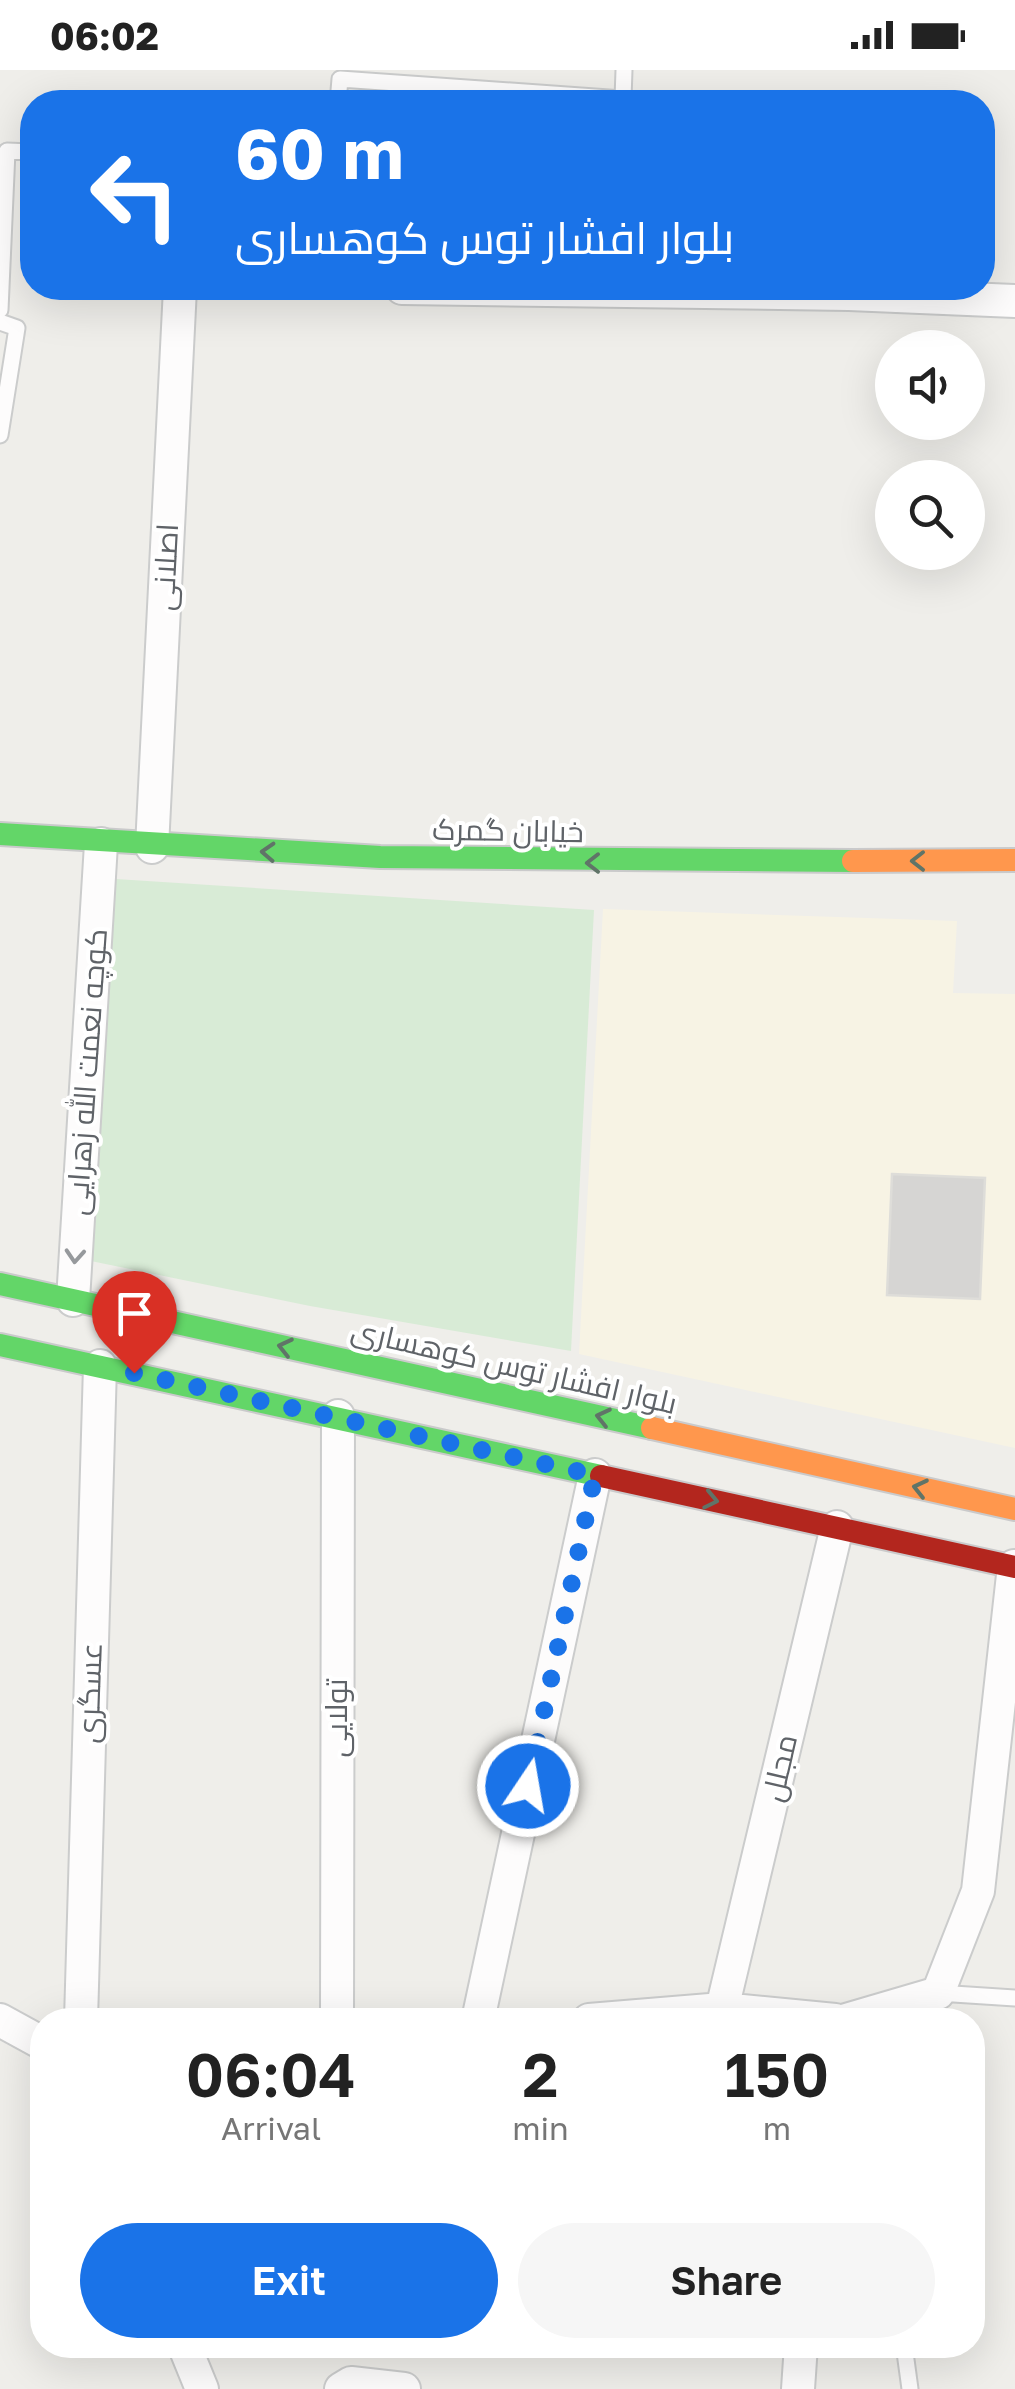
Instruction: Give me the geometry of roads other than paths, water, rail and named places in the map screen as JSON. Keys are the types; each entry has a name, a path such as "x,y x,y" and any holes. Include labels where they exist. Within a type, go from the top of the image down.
{"main road":[{"name":"خیابان گمرک","path":"0,834 100,844 494,864 1015,860"},
{"name":"بلوار افشار توس کوهساری","path":"0,1284 1015,1509"},
{"path":"0,1345 1014,1566"}],"street":[{"name":"اصلانی","path":"152,846 179,300"},
{"name":"کوچه نعمت الله زهرایی","path":"72,1300 100,844"},
{"name":"عسگری","path":"81,2008 100,1366"},
{"name":"تولایی","path":"337,2008 338,1416"},
{"path":"481,2008 595,1475"},
{"name":"مجلل","path":"722,2008 837,1527"},
{"path":"887,2008 938,1993 978,1891 1004,1716 1014,1566"},
{"path":"0,2020 30,2037"},
{"path":"189,2358 202,2389"},
{"path":"798,2389 800,2358"},
{"path":"341,2389 351,2383 404,2389"}],"lane":[{"path":"339,90 340,79 389,76 531,90"},
{"path":"0,310 6,151 20,152"},
{"path":"0,322 17,328 0,435"},
{"path":"938,1993 1015,1998"},
{"path":"906,2358 910,2389"}]}
